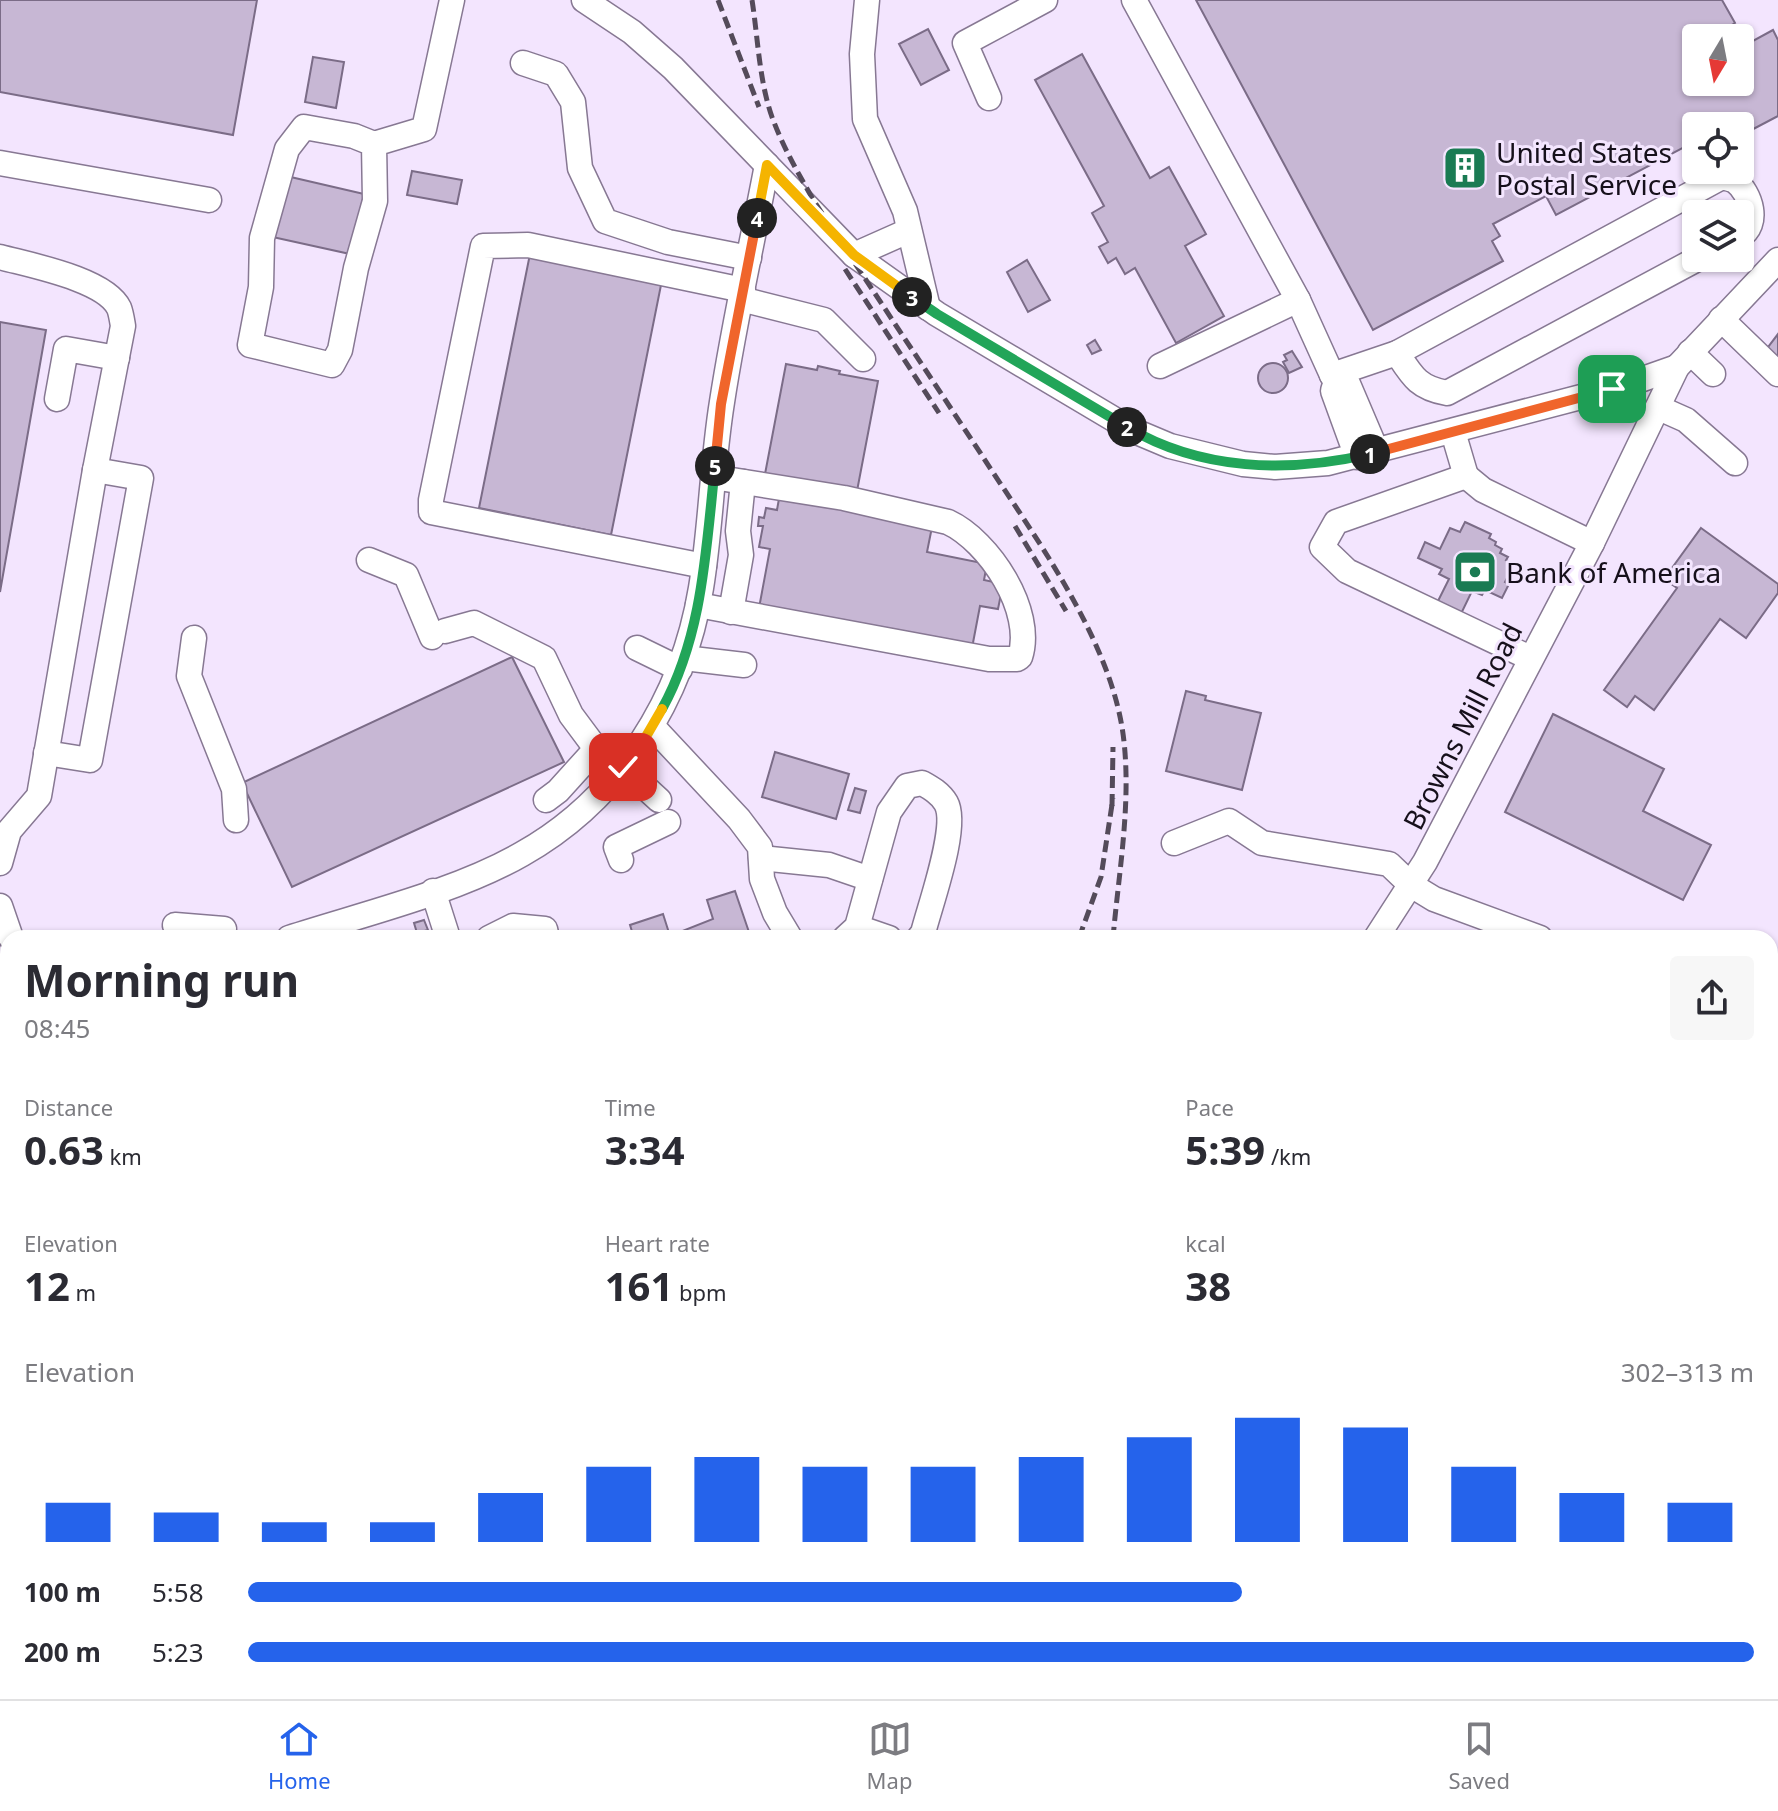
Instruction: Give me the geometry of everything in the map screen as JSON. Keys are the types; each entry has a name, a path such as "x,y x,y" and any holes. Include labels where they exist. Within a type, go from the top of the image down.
{"street":[{"path":"374,144 375,201 356,268 340,350 332,365 250,345 261,287 262,238 287,149 304,127 354,136 374,144 424,129 452,0"},
{"path":"584,0 606,8 673,68 854,255 928,308 1132,430 1170,446 1220,460 1275,467 1315,464 1367,454 1623,386 1683,360 1713,374"},
{"path":"867,0 862,54 865,119 905,211 928,308"},
{"path":"989,98 965,43 1045,0"},
{"path":"1134,0 1298,300 1334,378 1333,391 1367,454"},
{"path":"523,63 556,74 573,102 580,168 605,221 668,242 749,258"},
{"path":"0,163 209,200"},
{"path":"314,930 464,881 522,854 573,820 621,770 652,726 672,691 698,605 721,404 767,165"},
{"path":"1334,378 1397,353 1722,177 1736,182 1748,200"},
{"path":"854,255 908,231"},
{"path":"888,279 901,260 908,231"},
{"path":"704,566 644,546 431,512 483,246 528,245 697,292 742,294 824,320 863,359"},
{"path":"0,257 84,283 105,293 118,307 123,326 39,796 8,819 9,831 0,863"},
{"name":"Browns Mill Road","path":"1381,930 1411,885 1592,543 1683,360 1778,260"},
{"path":"1397,353 1412,376 1428,390 1447,393 1682,267"},
{"path":"1160,366 1298,300"},
{"path":"1721,319 1778,374"},
{"path":"57,399 66,349 117,358"},
{"path":"1659,408 1686,420 1735,463"},
{"path":"1453,432 1466,476 1483,490 1592,543"},
{"path":"46,753 90,760 141,478 95,470"},
{"path":"1466,476 1336,522 1322,547 1347,571 1530,658"},
{"path":"698,605 989,659 1012,661 1020,657 1024,644 1019,615 1006,578 959,527 810,492 713,477"},
{"path":"731,612 741,555 738,531 743,482"},
{"path":"369,560 406,575 439,634 474,623 544,658 571,715 596,749 663,811 616,847 621,860"},
{"path":"194,638 189,676 205,735 234,789 236,820"},
{"path":"637,648 682,664 744,665"},
{"path":"652,726 739,819 760,847 762,879 785,930"},
{"path":"546,800 596,749"},
{"path":"852,930 889,812 907,786 922,783 937,792 947,804 950,828 924,930"},
{"path":"1174,843 1229,821 1262,843 1389,864 1411,885 1434,899 1518,930"},
{"path":"761,858 829,865 870,879"},
{"path":"433,891 445,930"},
{"path":"0,906 8,930"},
{"path":"175,925 224,929"},
{"path":"505,930 513,926 545,930"}],"building":[{"path":"0,0 257,0 233,135 0,92"},
{"name":"United States Postal Service","path":"1196,0 1722,0 1735,23 1682,24 1682,96 1754,96 1754,40 1773,30 1778,40 1778,116 1754,129 1754,112 1682,112 1682,148 1556,215 1546,196 1493,224 1500,236 1492,241 1503,261 1373,330"},
{"path":"928,29 949,70 921,85 899,44"},
{"path":"1082,54 1150,178 1169,167 1206,234 1185,246 1224,316 1176,343 1135,268 1125,274 1116,258 1108,263 1099,247 1108,242 1092,213 1104,206 1035,80"},
{"path":"313,57 344,62 336,108 305,102"},
{"path":"412,171 462,180 457,204 407,195"},
{"path":"282,175 364,194 350,254 268,236"},
{"path":"530,254 662,280 611,535 479,508"},
{"path":"1027,260 1050,300 1028,312 1007,272"},
{"path":"0,322 46,330 0,592"},
{"path":"1778,334 1778,367 1762,355"},
{"path":"1095,340 1101,350 1092,354 1087,345"},
{"path":"1292,351 1302,367 1289,373 1283,362 1287,360 1284,355"},
{"path":"1273,363 1284,367 1288,378 1284,389 1273,393 1262,389 1258,378 1262,367"},
{"path":"786,364 817,370 818,366 840,371 839,374 878,381 857,491 765,474"},
{"path":"780,493 933,522 927,552 987,564 984,580 1003,584 998,609 980,606 972,648 759,608 770,549 759,547 763,526 758,526 759,517 764,518 766,508 777,510"},
{"name":"Bank of America","path":"1465,522 1491,534 1489,538 1502,549 1500,553 1514,564 1505,582 1509,584 1502,598 1485,590 1482,595 1472,591 1458,620 1434,609 1449,579 1439,574 1442,569 1418,558 1425,542 1440,549 1450,528 1460,532"},
{"path":"1701,528 1778,584 1778,593 1746,638 1720,619 1654,710 1635,696 1627,707 1604,690 1677,588 1664,579"},
{"path":"512,657 564,762 292,887 242,783"},
{"path":"1186,691 1206,696 1205,700 1261,713 1242,790 1166,771"},
{"path":"1553,714 1664,769 1643,811 1711,845 1683,900 1505,812"},
{"path":"775,752 849,774 836,819 762,797"},
{"path":"855,788 866,791 860,813 848,810"},
{"path":"735,891 748,930 685,930 713,919 707,900"},
{"path":"663,914 668,930 632,930 630,925"},
{"path":"424,920 428,930 416,930 414,923"}],"railway":[{"path":"718,0 759,107"},
{"path":"752,0 768,103 776,128 797,170 814,201 1044,550 1065,584 1100,655 1113,691 1125,753 1124,832 1114,930"},
{"path":"845,269 939,413"},
{"path":"1015,526 1066,611"},
{"path":"1112,806 1113,747"},
{"path":"1082,930 1101,877 1113,798"}],"place":[{"name":"United States Postal Service","path":"1465,168"},
{"name":"Bank of America","path":"1475,572"}],"route":[{"path":"623,767 644,740 672,691 689,644 701,589 721,404 767,165 854,255 937,314 1132,430 1170,446 1209,457 1275,467 1328,463 1612,389"}]}
